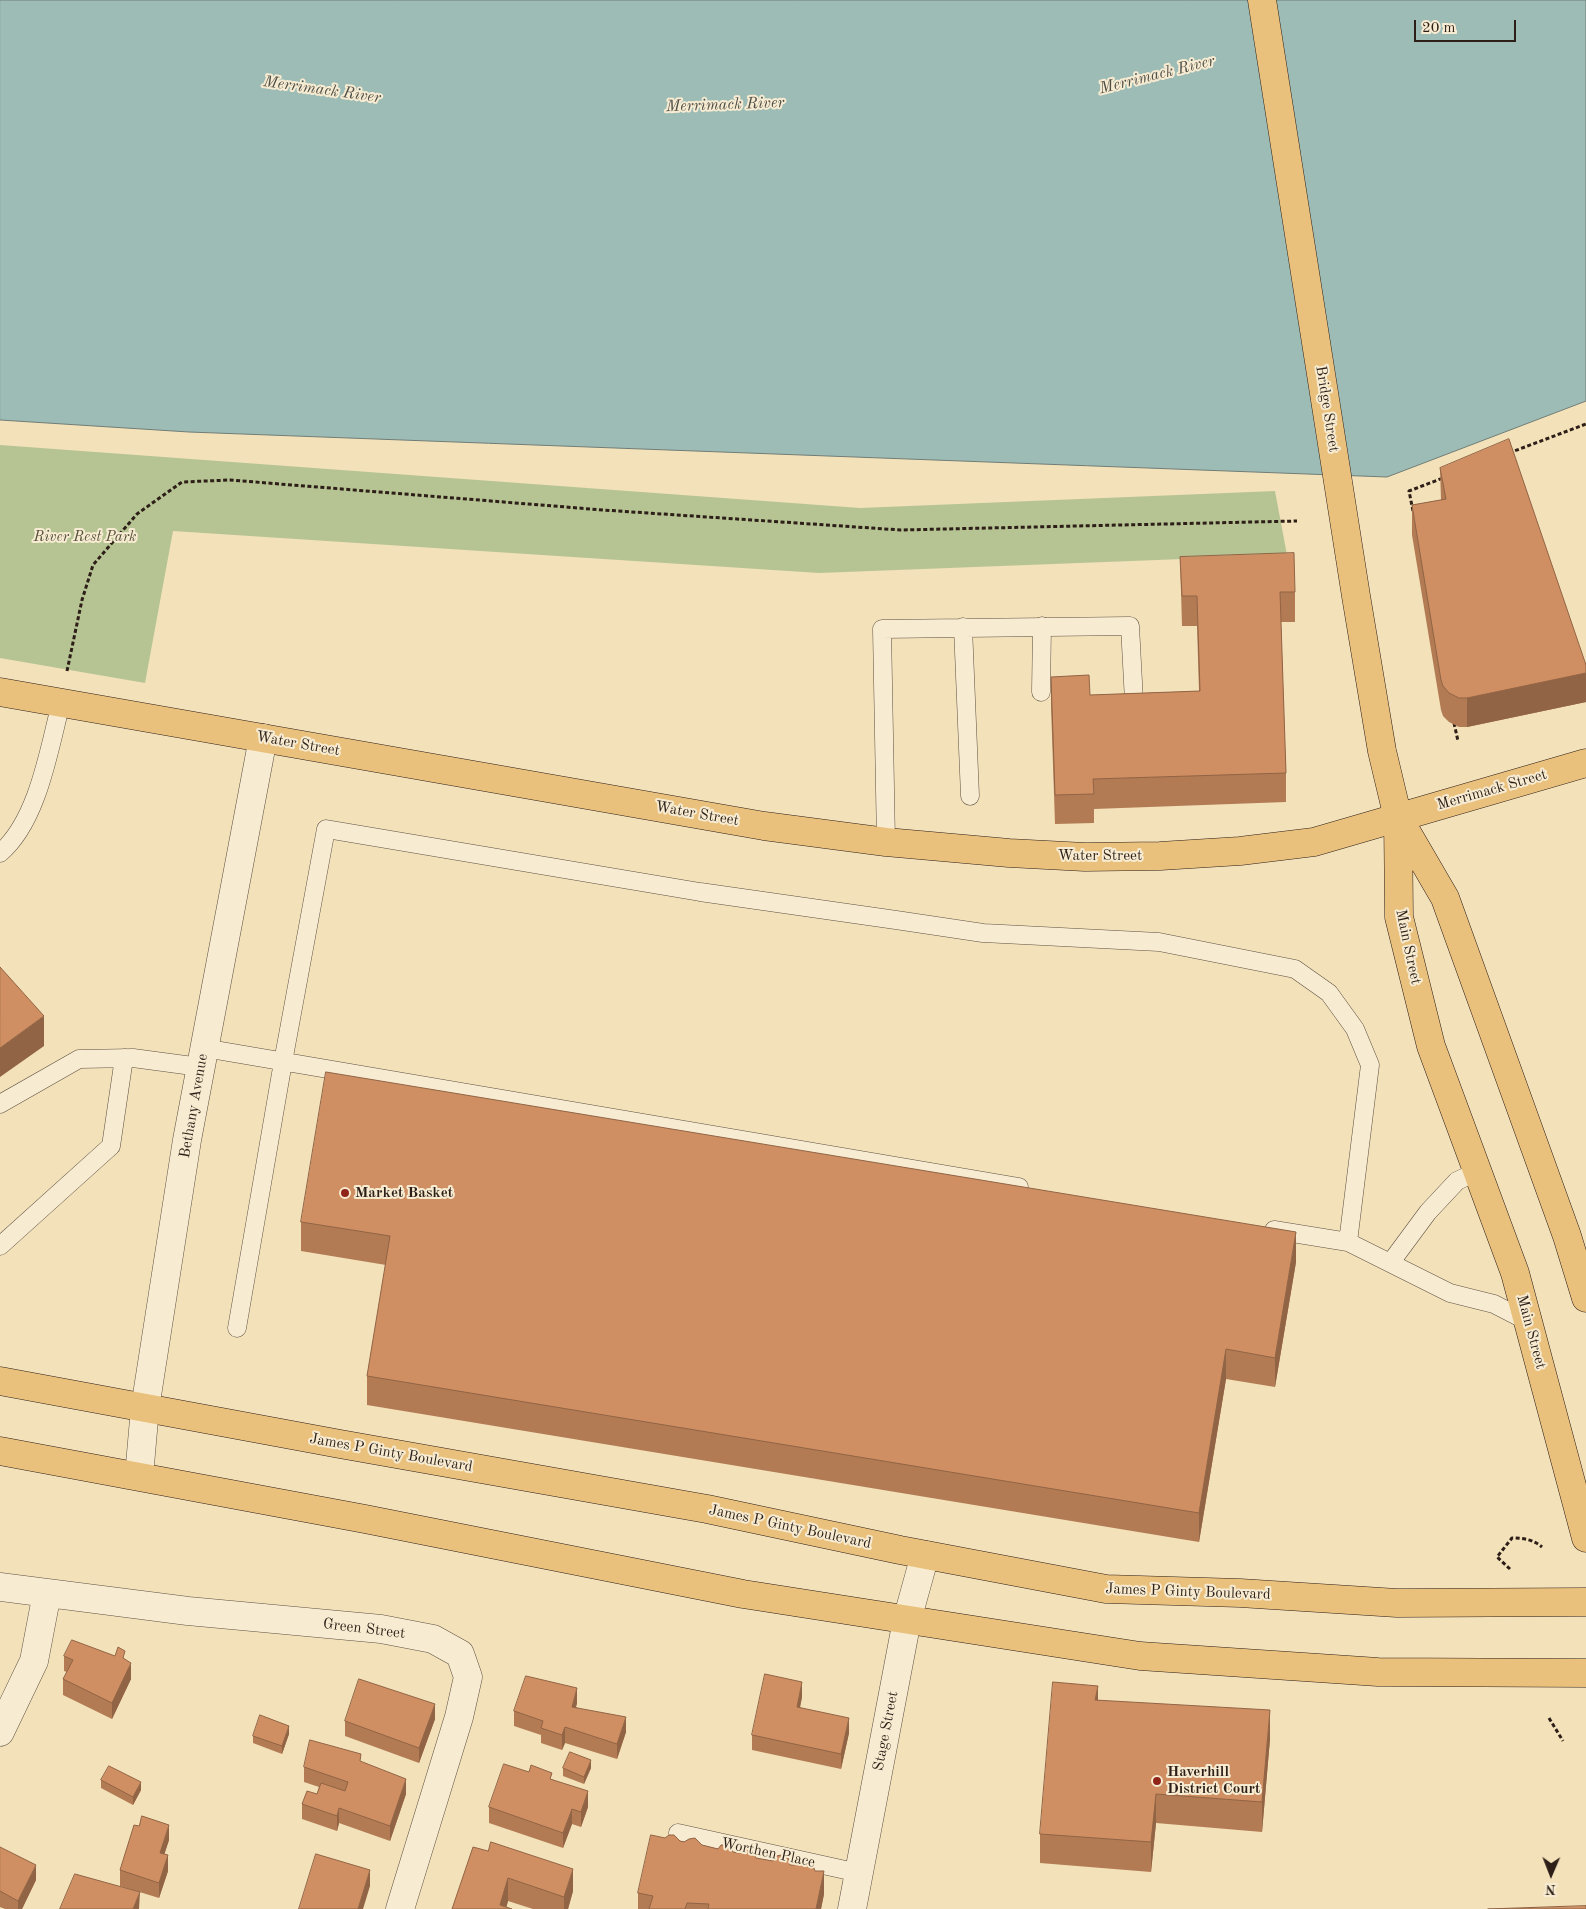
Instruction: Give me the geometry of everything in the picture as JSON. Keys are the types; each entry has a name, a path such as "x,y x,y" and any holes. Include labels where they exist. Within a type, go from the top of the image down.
{"main road":[{"name":"Bridge Street","path":"1262,0 1356,596 1382,751 1398,818"},
{"name":"Water Street","path":"0,692 764,826 886,842 1009,854 1085,857 1160,856 1240,851 1314,842 1398,818"},
{"name":"Merrimack Street","path":"1398,818 1586,762"},
{"name":"Main Street","path":"1398,818 1399,917 1431,1046 1514,1273 1529,1322 1586,1538"},
{"path":"1398,818 1445,898 1578,1245 1586,1298"},
{"name":"James P Ginty Boulevard","path":"0,1381 707,1509 925,1555 1106,1589 1240,1593 1397,1603 1586,1602"},
{"path":"0,1451 375,1521 743,1594 1140,1656 1378,1672 1586,1673"}],"street":[{"name":"Bethany Avenue","path":"139,1476 145,1408 187,1140 263,738"},
{"name":"Stage Street","path":"852,1909 907,1620 925,1555"},
{"name":"Green Street","path":"0,1587 188,1611 381,1629 433,1640 460,1654 468,1676 459,1717 400,1909"},
{"path":"0,1732 34,1661 47,1593"}],"lane":[{"path":"1041,692 1042,626"},
{"path":"886,842 882,629 1130,626 1134,701"},
{"path":"963,627 970,796"},
{"path":"0,852 10,844 28,818 45,765 61,702"},
{"path":"238,1328 283,1062 326,829 691,890 983,933 1159,942 1295,969 1329,993 1355,1029 1370,1065 1348,1242"},
{"path":"0,1246 111,1146 124,1058"},
{"path":"0,1104 79,1059 202,1058 283,1062 1038,1190"},
{"path":"1391,1262 1428,1212 1457,1181 1478,1171"},
{"path":"1261,1227 1348,1242 1450,1293 1494,1304 1529,1322"},
{"name":"Worthen Place","path":"678,1833 859,1873"}],"path":[{"path":"1506,454 1586,424"},
{"path":"1415,520 1409,491 1444,477"},
{"path":"61,702 82,600 93,565 137,514 182,482 230,480 603,510 901,530 1297,521"},
{"path":"1454,721 1458,740"},
{"path":"1514,1572 1497,1557 1512,1538 1529,1540 1542,1547"},
{"path":"1549,1718 1563,1741"}],"green space":[{"name":"River Rest Park","path":"0,445 860,508 1275,491 1287,555 819,573 173,531 145,683 0,658"}],"water":[{"name":"Merrimack River","path":"0,0 1586,0 1586,401 1387,477 189,432 0,420"}],"building":[{"path":"1509,439 1586,665 1586,673 1467,698 1459,698 1449,693 1441,680 1412,505 1446,499 1440,468"},
{"path":"1294,553 1295,592 1280,592 1286,773 1093,779 1094,794 1055,795 1051,677 1089,675 1090,695 1200,691 1197,596 1182,596 1180,557"},
{"path":"0,967 44,1016 0,1048"},
{"path":"326,1072 1296,1232 1275,1358 1226,1349 1199,1513 367,1376 390,1236 301,1222"},
{"path":"72,1640 115,1656 118,1647 125,1651 123,1658 131,1663 112,1703 63,1679 73,1660 64,1656"},
{"path":"765,1674 802,1682 797,1707 849,1718 841,1754 752,1735"},
{"path":"526,1676 577,1688 572,1707 626,1717 617,1744 565,1727 562,1735 541,1728 543,1721 514,1711"},
{"path":"359,1679 435,1704 419,1748 345,1721"},
{"name":"Haverhill District Court","path":"1053,1682 1098,1686 1095,1700 1270,1710 1262,1802 1156,1794 1151,1842 1040,1834"},
{"path":"260,1715 289,1726 282,1746 253,1736"},
{"path":"310,1740 361,1754 360,1761 406,1779 390,1826 339,1808 337,1816 302,1804 307,1791 317,1794 321,1783 345,1791 348,1782 304,1767"},
{"path":"570,1752 591,1760 584,1777 563,1768"},
{"path":"504,1764 529,1772 531,1765 552,1773 550,1779 588,1791 581,1812 572,1809 563,1833 489,1807"},
{"path":"109,1766 141,1782 133,1797 101,1780"},
{"path":"142,1816 169,1825 160,1853 168,1855 159,1883 120,1870 134,1825 139,1826"},
{"path":"651,1835 665,1838 669,1835 674,1835 684,1842 695,1838 702,1845 718,1849 721,1845 728,1845 733,1852 739,1853 743,1850 749,1850 754,1853 756,1858 773,1861 776,1856 782,1855 788,1858 790,1865 806,1860 812,1863 815,1871 824,1871 816,1909 708,1909 709,1904 687,1903 685,1909 649,1909 653,1896 638,1893"},
{"path":"491,1842 573,1869 564,1897 508,1878 500,1905 512,1909 452,1909 473,1847 488,1851"},
{"path":"0,1847 36,1865 18,1901 0,1891"},
{"path":"316,1854 370,1870 358,1909 299,1909"},
{"path":"75,1874 140,1892 133,1909 60,1909"},
{"path":"1586,1906 1586,1909 1488,1909"}],"place":[{"name":"Market Basket","path":"345,1193"},
{"name":"Haverhill District Court","path":"1157,1781"}]}
